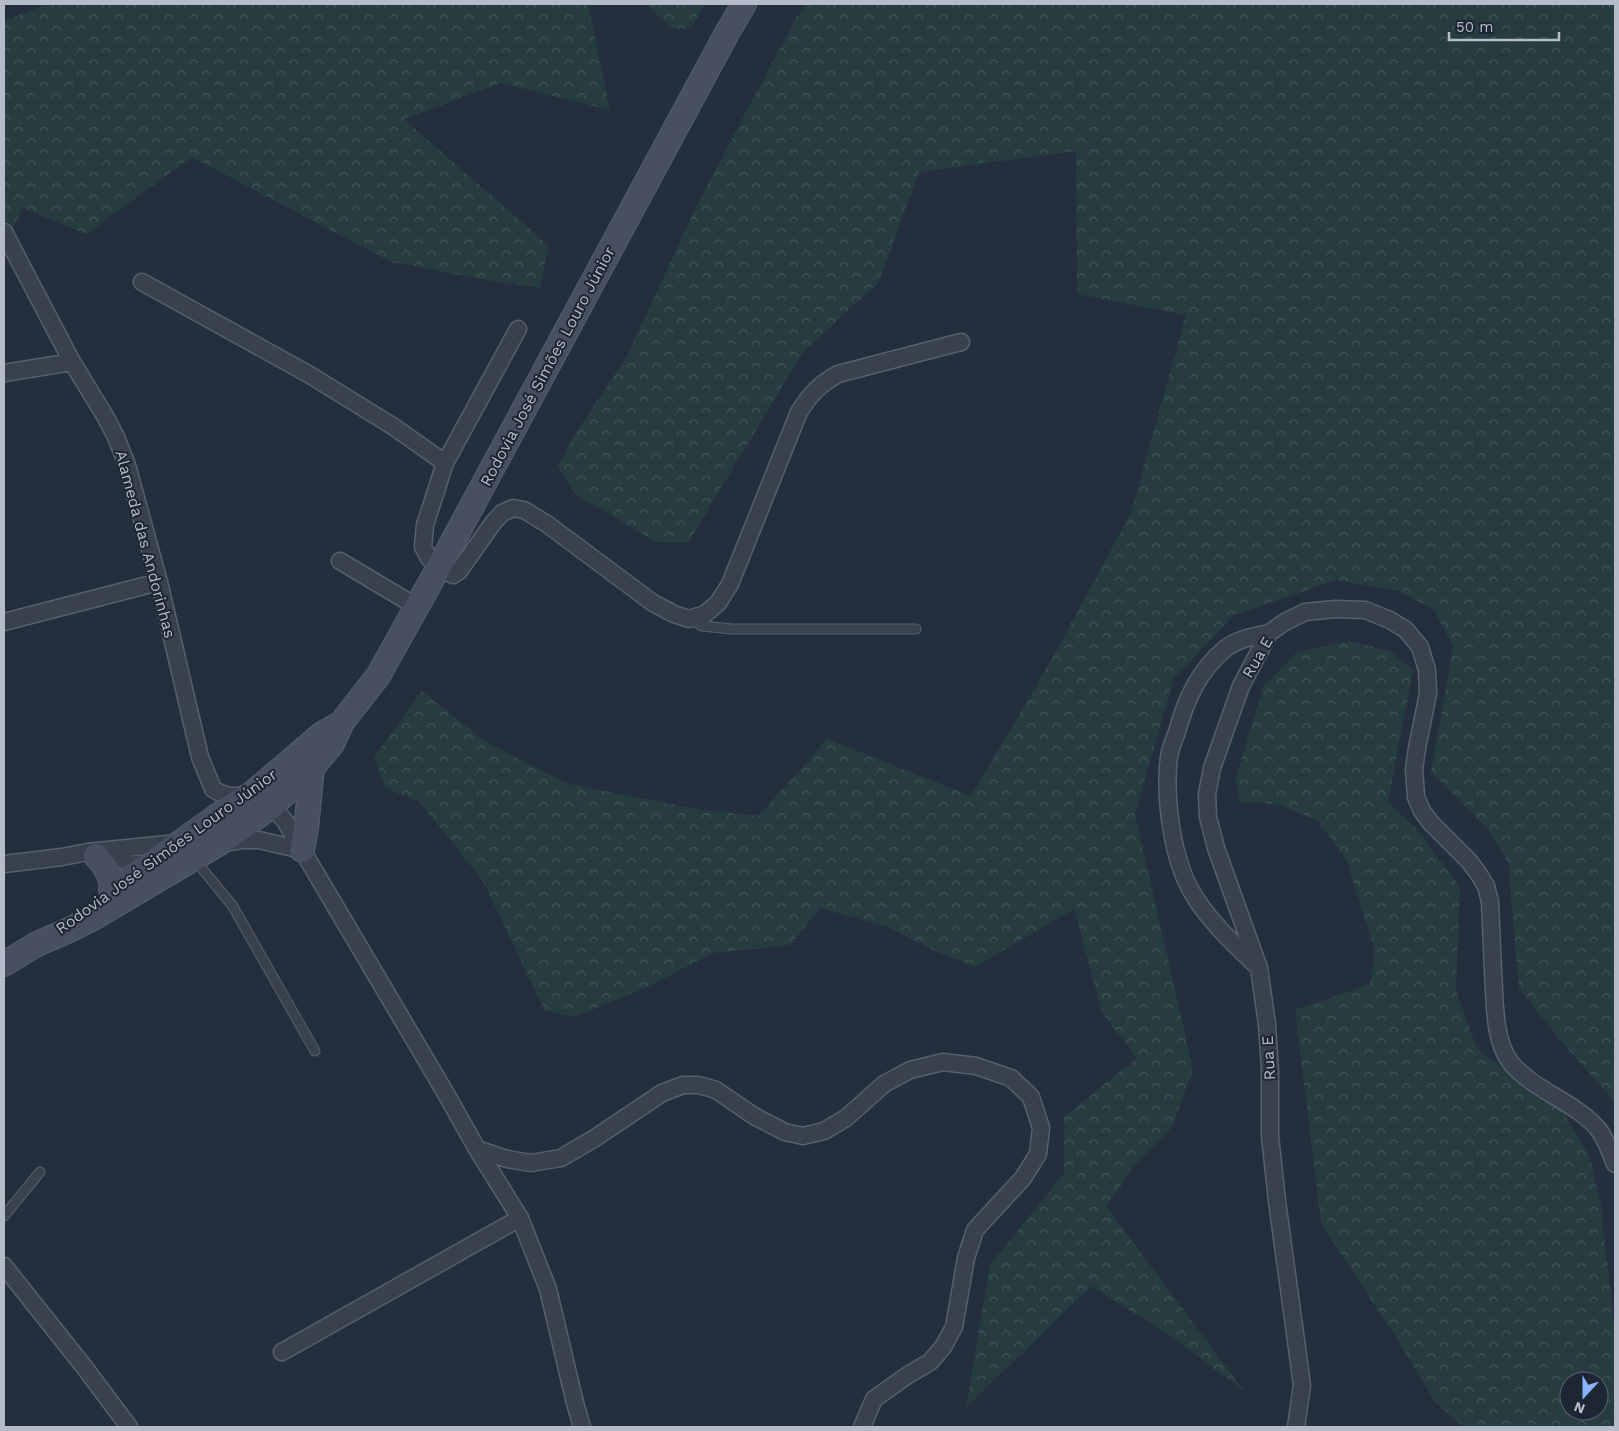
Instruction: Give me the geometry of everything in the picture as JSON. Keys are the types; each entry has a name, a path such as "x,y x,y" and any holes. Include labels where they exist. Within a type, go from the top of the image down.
{"main road":[{"name":"Rodovia José Simões Louro Júnior","path":"4,964 37,944 74,914 149,865 187,851 218,844 272,806 312,768 332,744 342,722 378,676 417,607 722,41 744,4"},
{"name":"Rodovia José Simões Louro Júnior","path":"37,944 93,918 172,872 204,826 253,792 322,734 342,722"},
{"path":"302,850 312,768"},
{"path":"92,854 107,870 111,877 112,889"}],"street":[{"name":"Alameda das Andorinhas","path":"4,232 72,362 105,416 128,465 159,582 200,757 213,789"},
{"path":"142,282 310,375 445,463"},
{"path":"518,329 445,463 425,525 423,547 429,558 453,575 460,571 502,513 513,508 524,510 547,524 653,603 674,614 689,619 705,614 718,603 730,584 799,412 809,396 821,384 838,374 961,342"},
{"path":"4,373 72,362"},
{"path":"340,561 417,607"},
{"path":"4,622 159,582"},
{"name":"Rua E","path":"1296,1427 1302,1385 1270,1136 1270,1070 1267,1024 1259,968 1216,848 1208,817 1207,794 1212,768 1241,686 1269,634 1285,622 1305,612 1336,609 1365,610 1390,620 1406,630 1420,647 1427,670 1428,694 1414,769 1416,797 1422,811 1431,823 1469,861 1486,886 1490,902 1496,1017 1503,1047 1511,1063 1524,1075 1581,1114 1599,1130 1615,1164"},
{"path":"1259,968 1224,935 1192,893 1178,860 1171,827 1168,792 1169,756 1181,716 1194,686 1207,666 1228,647 1246,638 1269,634"},
{"path":"302,850 259,840 242,840 218,844 204,826 210,809 213,789 231,797 238,797 253,792 272,806 285,821 297,839 477,1149 520,1218 548,1289 574,1402 582,1427"},
{"path":"4,864 92,854 187,851"},
{"path":"92,854 149,865 172,872"},
{"path":"477,1149 508,1159 531,1163 561,1158 595,1138 662,1093 683,1085 699,1085 716,1090 754,1116 785,1132 803,1136 824,1131 846,1118 884,1084 910,1070 943,1062 976,1066 1011,1078 1031,1096 1041,1128 1038,1154 1023,1178 975,1230 966,1258 954,1327 943,1347 930,1362 874,1399 862,1427"},
{"path":"282,1352 520,1218"},
{"path":"4,1266 129,1427"}],"lane":[{"path":"689,619 702,626 732,629 916,629"},
{"path":"187,851 232,905 315,1051"},
{"path":"4,1216 40,1172"}],"green space":[{"path":"48,4 586,4 589,8 610,110 501,83 404,119 549,246 540,288 391,262 192,157 86,234 23,208 4,244 4,21"},
{"path":"647,4 704,4 691,29 672,28"},
{"path":"808,4 1615,4 1615,1102 1559,1039 1519,988 1508,862 1487,828 1431,772 1453,646 1434,610 1399,591 1336,580 1234,615 1174,678 1135,814 1193,1069 1172,1127 1136,1164 1106,1206 1244,1391 1171,1336 1091,1286 966,1408 990,1265 1064,1173 1064,1117 1137,1058 1102,1013 1074,909 975,967 935,951 888,927 820,908 790,945 713,953 647,987 575,1017 545,1011 483,881 419,801 386,789 374,757 422,691 486,742 568,784 702,810 759,816 827,739 971,796 1050,662 1131,513 1186,315 1077,294 1076,151 919,172 879,282 803,352 688,543 656,542 576,495 557,467 573,437 627,356 700,199 796,18"},
{"path":"1349,641 1388,650 1413,669 1388,803 1416,828 1460,887 1456,990 1477,1049 1563,1112 1590,1157 1601,1206 1615,1334 1615,1427 1464,1427 1436,1403 1395,1336 1321,1223 1295,1010 1370,984 1375,950 1346,859 1317,820 1276,804 1240,802 1235,779 1264,686 1297,652"}]}
